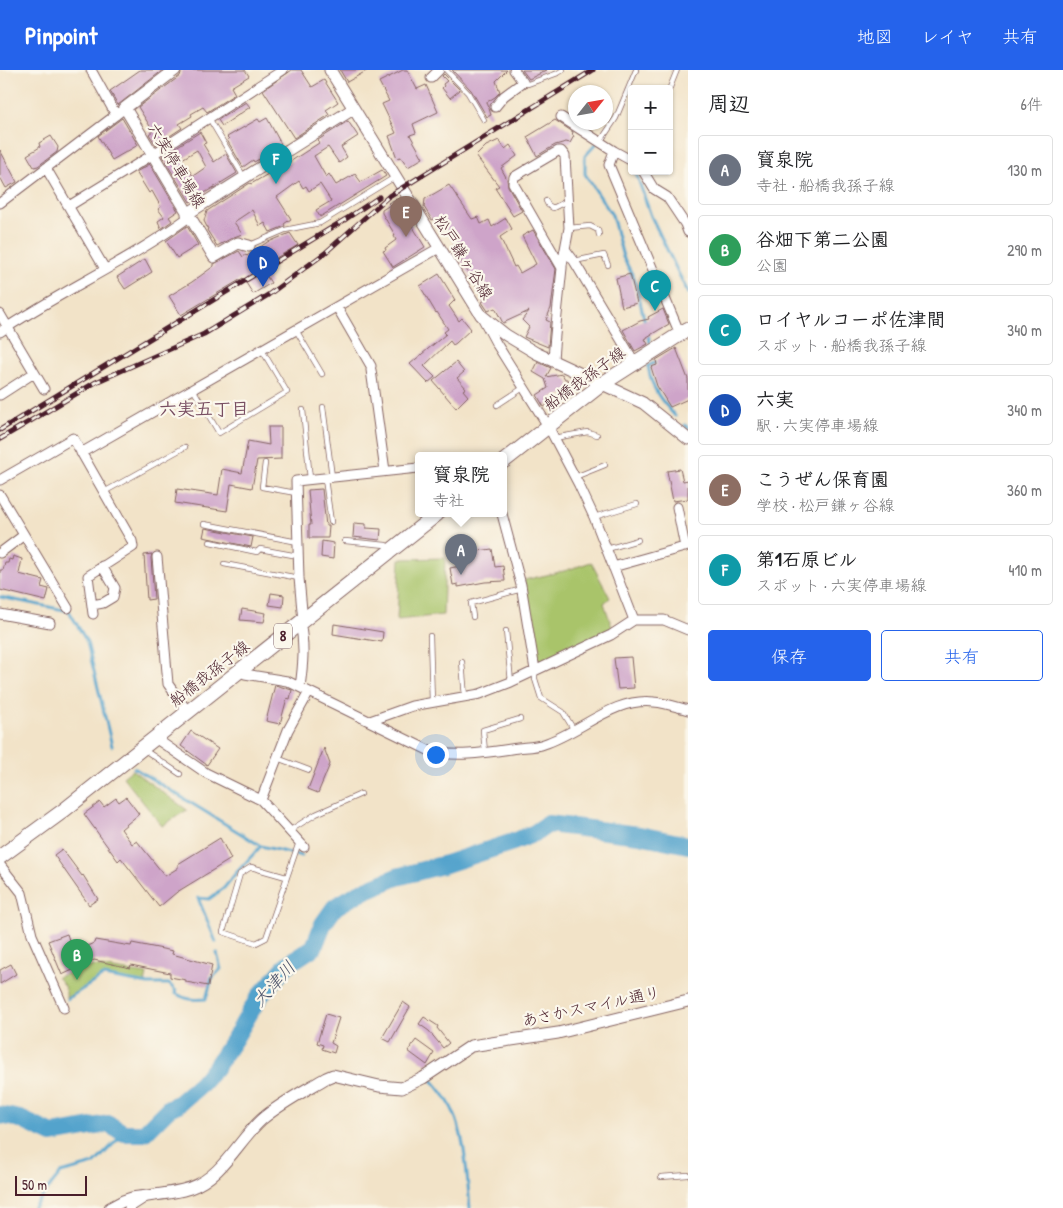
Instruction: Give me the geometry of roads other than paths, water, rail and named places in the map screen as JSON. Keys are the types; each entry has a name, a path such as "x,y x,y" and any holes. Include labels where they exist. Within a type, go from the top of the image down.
{"main road":[{"name":"船橋我孫子線","path":"507,459 551,432 602,384 684,331"},
{"name":"船橋我孫子線","path":"0,857 63,811 142,749 433,517"}],"street":[{"path":"91,70 121,112"},
{"path":"1,200 175,70"},
{"path":"69,206 152,155 282,70"},
{"name":"松戸鎌ヶ谷線","path":"330,70 481,315 506,335 643,403 688,439"},
{"path":"431,78 439,70"},
{"path":"495,107 504,96 523,82 514,70"},
{"path":"4,330 162,237 188,216 244,178 353,109"},
{"name":"六実停車場線","path":"121,112 152,155 214,258 238,243 249,246"},
{"path":"561,117 628,159"},
{"path":"553,360 562,268 569,228 565,156 561,151 558,151 514,177 513,182 562,268"},
{"path":"614,151 609,165 684,331"},
{"path":"46,168 105,269"},
{"path":"645,175 654,189 667,197 685,224 688,232"},
{"path":"82,453 439,248"},
{"path":"565,250 574,261 635,363"},
{"path":"337,307 371,368 385,471"},
{"path":"0,314 4,330 44,389"},
{"path":"481,315 491,336 551,432 575,477 594,517 634,620"},
{"path":"0,395 34,373"},
{"path":"0,480 72,438 132,541 133,547 102,566 88,576 92,610 113,597 115,588 102,566"},
{"path":"300,687 303,663 296,481 415,468"},
{"path":"0,495 68,608"},
{"path":"613,567 686,547 676,506"},
{"path":"503,517 522,589 535,670"},
{"path":"0,553 24,535"},
{"path":"157,557 168,684 188,712"},
{"path":"0,614 50,623"},
{"path":"370,721 412,706 480,694 511,682 611,635 634,620 664,620 688,630"},
{"path":"241,670 245,674 277,679 300,687 430,750 444,754 485,752 543,744 614,709 639,702 654,701 688,710"},
{"path":"261,800 288,730 309,692"},
{"path":"156,738 206,773 261,800 301,844"},
{"path":"0,865 22,893 32,935 64,1008"},
{"name":"あさかスマイル通り","path":"110,1208 123,1201 189,1188 205,1179 227,1161 242,1141 266,1116 333,1075 379,1086 402,1088 423,1078 471,1046 558,1033 688,1001"},
{"path":"129,1208 148,1195"}],"lane":[{"path":"446,70 468,93 484,120"},
{"path":"523,82 528,84 563,70"},
{"path":"600,142 616,118 636,70"},
{"path":"671,85 676,70"},
{"path":"209,118 244,178"},
{"path":"249,246 286,230 320,223 396,177"},
{"path":"546,201 553,208 567,201"},
{"path":"569,228 590,226 598,230 599,235"},
{"path":"574,261 604,255 608,265"},
{"path":"296,330 322,374"},
{"path":"193,389 219,433 288,392 262,350"},
{"path":"497,405 523,388"},
{"path":"323,407 332,522"},
{"path":"303,410 310,480"},
{"path":"551,432 588,432 597,435"},
{"path":"104,492 185,447"},
{"path":"265,463 262,487 296,493"},
{"path":"575,477 605,465"},
{"path":"594,517 637,504"},
{"path":"204,524 298,542"},
{"path":"606,550 638,540"},
{"path":"345,541 386,545 390,551"},
{"path":"210,542 257,552 260,549 298,556"},
{"path":"224,564 299,578"},
{"path":"473,617 471,603 522,589"},
{"path":"506,631 511,682"},
{"path":"430,636 432,703"},
{"path":"462,662 465,697"},
{"path":"535,670 535,679 541,698 563,712 574,730"},
{"path":"485,752 483,730 520,719"},
{"path":"142,749 180,774"},
{"path":"277,758 309,770"},
{"path":"289,830 316,814 361,794"},
{"path":"286,877 251,867 240,874 223,932 256,943 266,938 294,854 301,844"},
{"path":"662,1177 688,1175"}],"waterway":[{"path":"596,144 585,156 585,174 612,215 623,257 635,280 645,323"},
{"path":"637,175 651,216 688,293"},
{"path":"648,334 650,342"},
{"path":"654,363 648,366 654,388 675,416"},
{"path":"685,425 688,428"},
{"path":"0,597 69,611 87,642 112,746"},
{"path":"134,768 261,846 302,856"},
{"name":"大津川","path":"0,1115 20,1119 52,1134 108,1124 124,1133 144,1133 169,1108 178,1104 201,1084 215,1068 259,997 288,964 314,947 323,924 335,907 359,893 397,877 446,864 513,842 535,833 548,824 639,835 688,845"},
{"path":"216,942 198,898 209,899 224,888 261,846"},
{"path":"67,999 103,976 148,984 169,984 176,991 175,993 183,997 206,999 212,978 221,969 217,953"},
{"path":"431,1079 441,1090 451,1107 461,1134 470,1208"},
{"path":"33,1208 61,1173 94,1164 124,1133"}],"railway":[{"path":"0,439 96,382 204,334 268,295 325,253 389,196 593,70"},
{"path":"0,430 379,197"}],"place":[{"name":"第1石原ビル","path":"276,184"},
{"name":"こうぜん保育園","path":"406,237"},
{"name":"六実","path":"263,287"},
{"name":"ロイヤルコーポ佐津間","path":"655,311"},
{"name":"寳泉院","path":"461,575"},
{"name":"谷畑下第二公園","path":"77,980"}],"district":[{"name":"六実五丁目","path":"204,409"}]}
